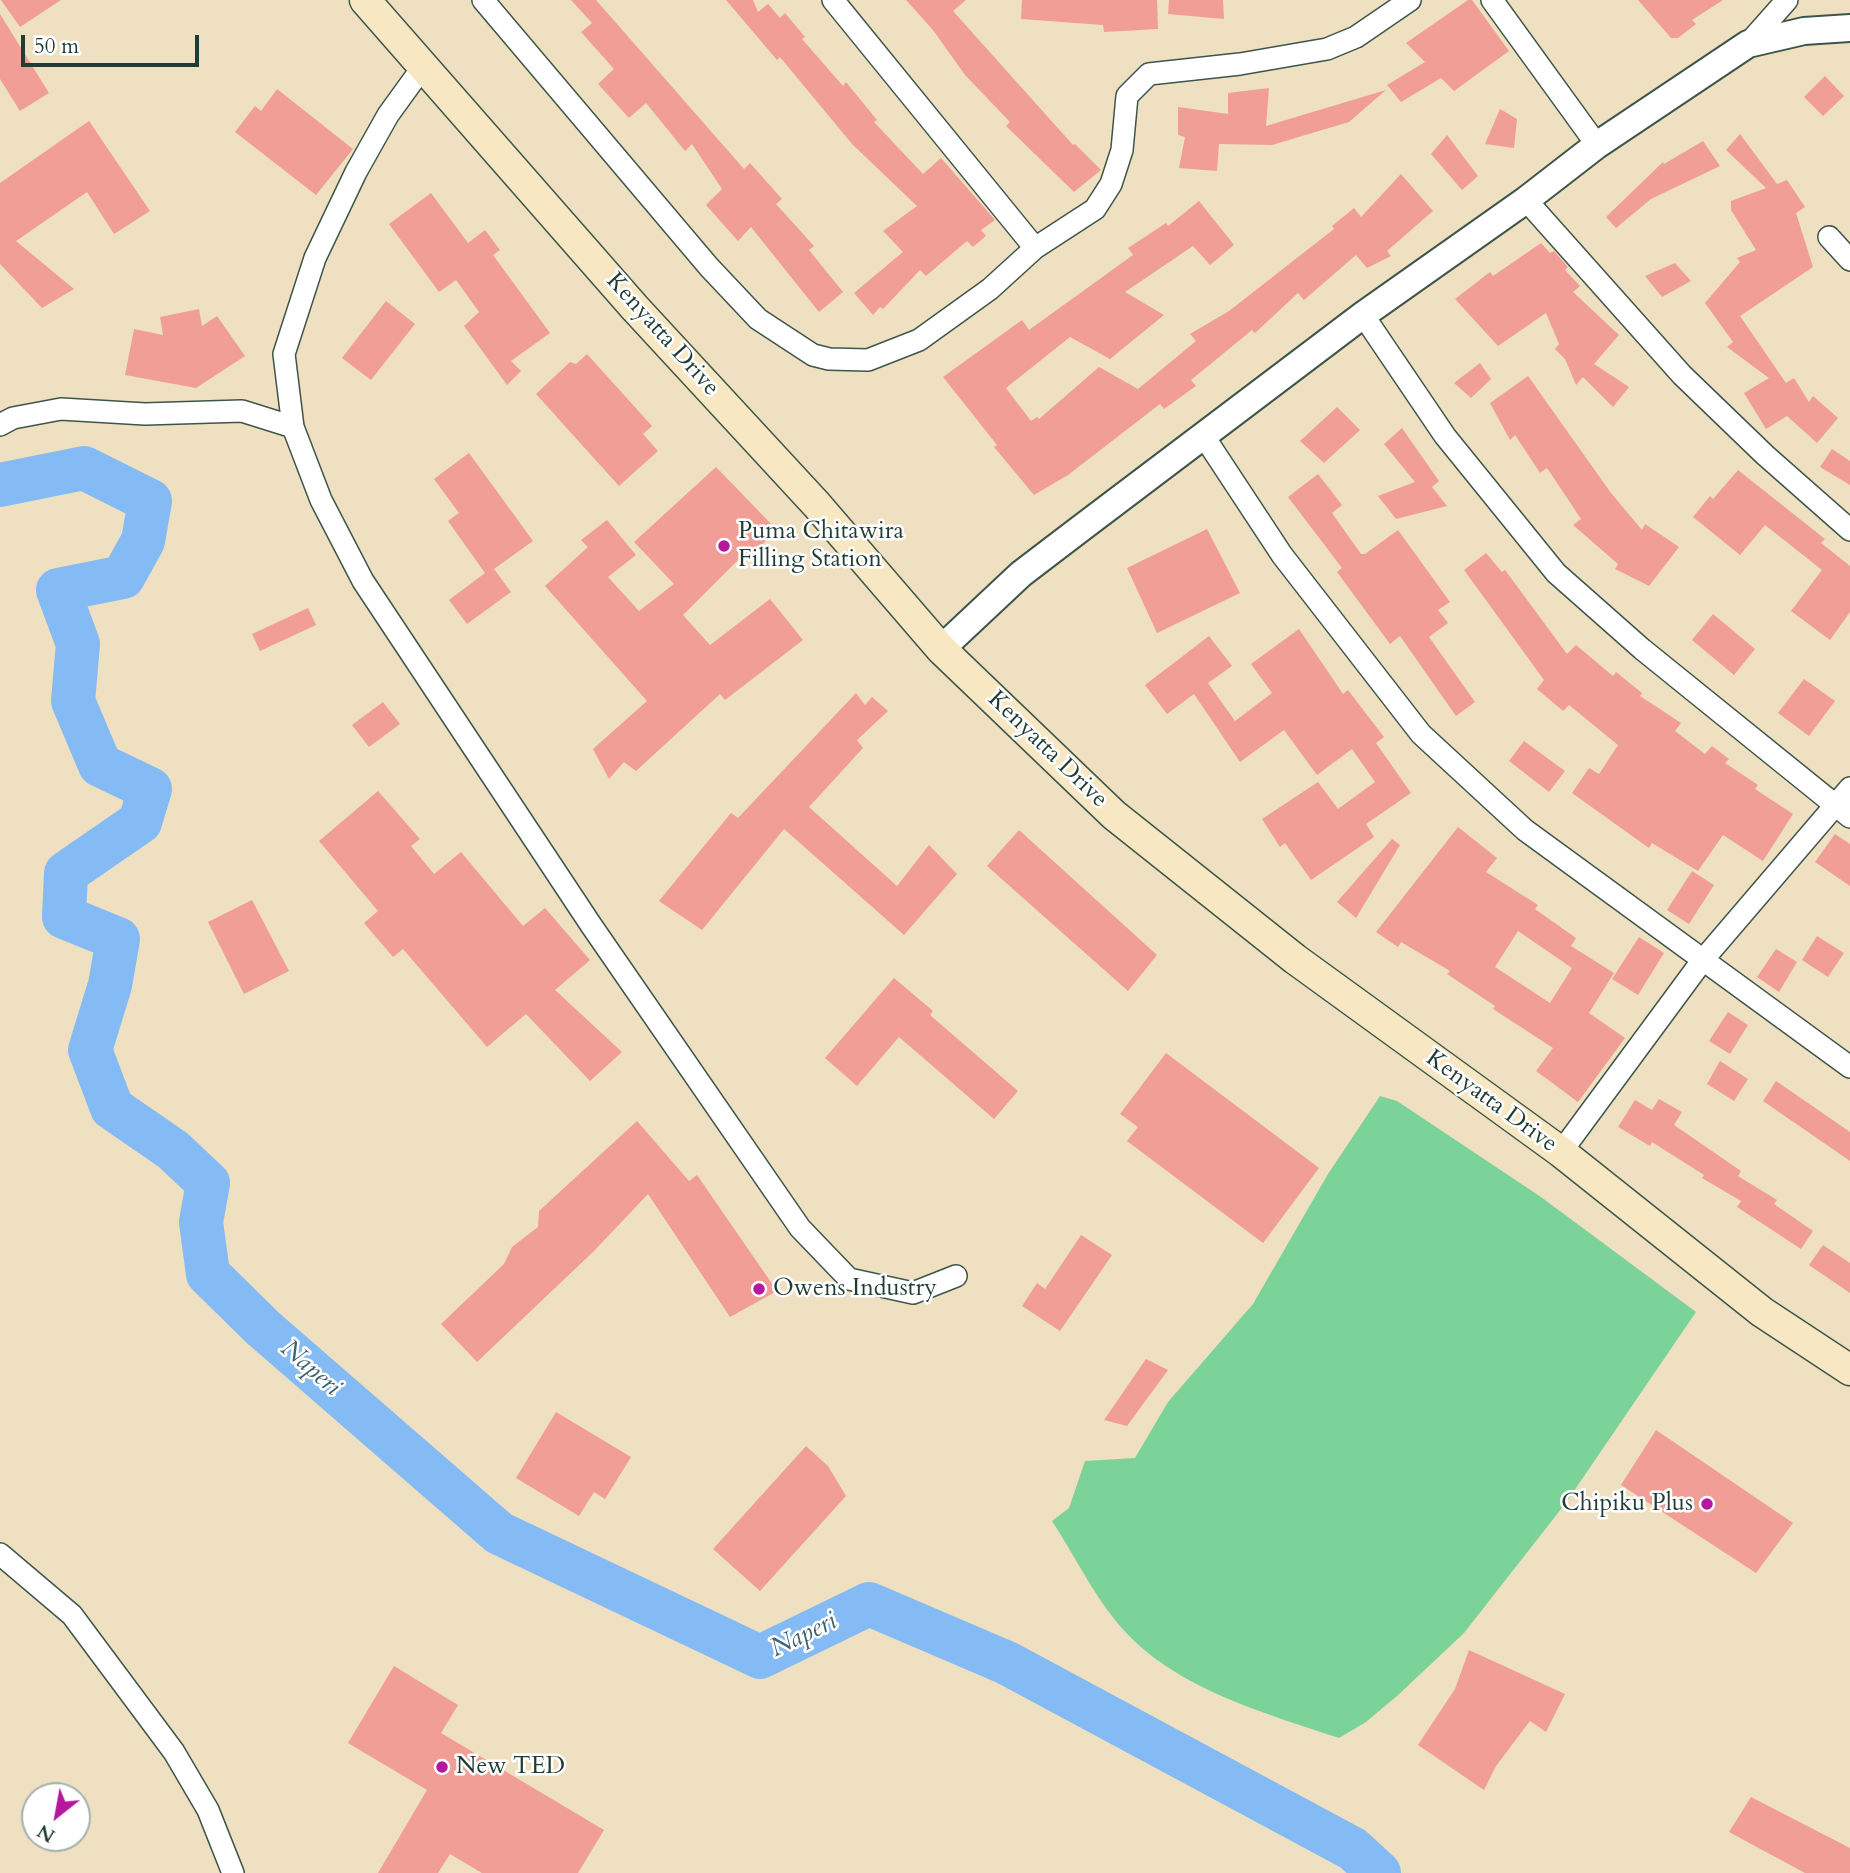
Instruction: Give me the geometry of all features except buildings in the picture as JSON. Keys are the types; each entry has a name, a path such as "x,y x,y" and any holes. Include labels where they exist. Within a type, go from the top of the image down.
{"main road":[{"name":"Kenyatta Drive","path":"365,0 635,308 817,505 941,649 1114,815 1295,958 1561,1152 1762,1312 1850,1370"}],"street":[{"path":"484,0 709,267 758,319 813,355 829,359 868,360 919,340 990,289 1035,248 1096,208 1111,184 1122,150 1127,96 1149,74 1240,64 1326,49 1356,37 1410,0"},
{"path":"833,0 1035,248"},
{"path":"1492,0 1597,145"},
{"path":"941,649 1021,574 1363,315 1526,200 1597,145 1748,44 1787,0"},
{"path":"1748,44 1804,30 1850,28"},
{"path":"422,68 388,115 315,258 284,354 293,427 321,500 363,581 591,925 800,1228 849,1279 912,1293 956,1276"},
{"path":"1526,200 1682,375 1765,455 1850,530"},
{"path":"1829,237 1850,260"},
{"path":"1363,315 1445,436 1556,573 1642,649 1842,812"},
{"path":"0,425 13,418 61,409 145,414 242,411 293,427"},
{"path":"1203,435 1282,555 1421,734 1525,830 1850,1067"},
{"path":"1561,1152 1702,961 1842,812 1850,788"},
{"path":"0,1554 72,1615 174,1752 208,1810 233,1873"}],"green space":[{"path":"1380,1096 1397,1101 1541,1197 1696,1312 1565,1504 1464,1633 1397,1696 1366,1722 1339,1738 1248,1707 1189,1680 1162,1663 1137,1643 1115,1620 1052,1521 1069,1508 1085,1461 1135,1458 1168,1402 1253,1304 1328,1174"}],"waterway":[{"name":"Naperi","path":"0,485 84,468 150,501 143,541 123,577 58,590 78,644 73,701 100,765 150,789 140,822 66,873 64,917 118,939 110,985 90,1050 112,1108 173,1150 208,1183 201,1222 208,1274 263,1328 499,1533 760,1657 869,1604 1007,1663 1353,1849 1379,1873"}],"place":[{"name":"Puma Chitawira Filling Station","path":"724,546"},
{"name":"Owens Industry","path":"759,1289"},
{"name":"Chipiku Plus","path":"1707,1504"},
{"name":"New TED","path":"442,1767"}]}
